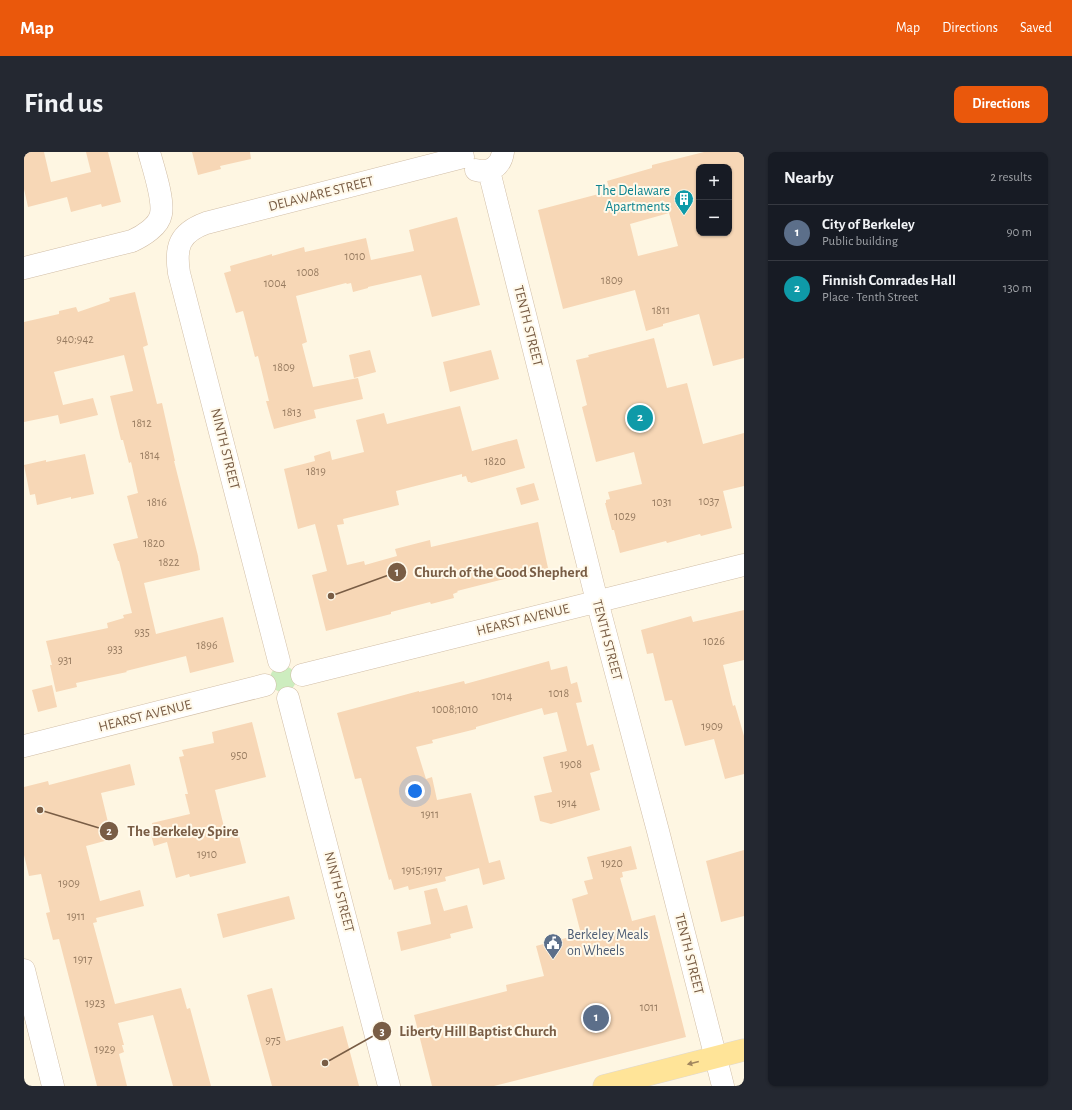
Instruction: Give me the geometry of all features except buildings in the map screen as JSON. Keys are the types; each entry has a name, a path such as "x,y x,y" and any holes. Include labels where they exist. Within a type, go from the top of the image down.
{"main road":[{"path":"604,1086 744,1050"}],"street":[{"path":"24,268 132,241 139,238 158,222 162,204 149,152"},
{"path":"463,154 470,167 482,172 489,171 499,164 502,159 503,152"},
{"name":"DELAWARE STREET","path":"183,239 194,229 206,223 463,154"},
{"name":"TENTH STREET","path":"489,171 597,601 658,831 723,1086"},
{"name":"NINTH STREET","path":"183,239 177,253 179,273 279,661"},
{"name":"HEARST AVENUE","path":"302,675 744,565"},
{"path":"285,660 296,664 302,675 302,685 300,689 297,693 288,698 277,697 268,690 264,680 267,670 274,662 285,660"},
{"name":"HEARST AVENUE","path":"24,746 265,685"},
{"name":"NINTH STREET","path":"288,698 389,1086"},
{"path":"24,970 53,1086"}],"green space":[{"path":"283,666 292,670 296,679 292,688 283,692 274,688 270,679 274,670"}],"place":[{"name":"The Delaware Apartments","path":"684,216"},
{"name":"Finnish Comrades Hall","path":"640,418"},
{"name":"Church of the Good Shepherd","path":"331,596"},
{"name":"The Berkeley Spire","path":"40,810"},
{"name":"Berkeley Meals on Wheels","path":"553,960"},
{"name":"City of Berkeley","path":"596,1018"},
{"name":"Liberty Hill Baptist Church","path":"325,1063"}]}
